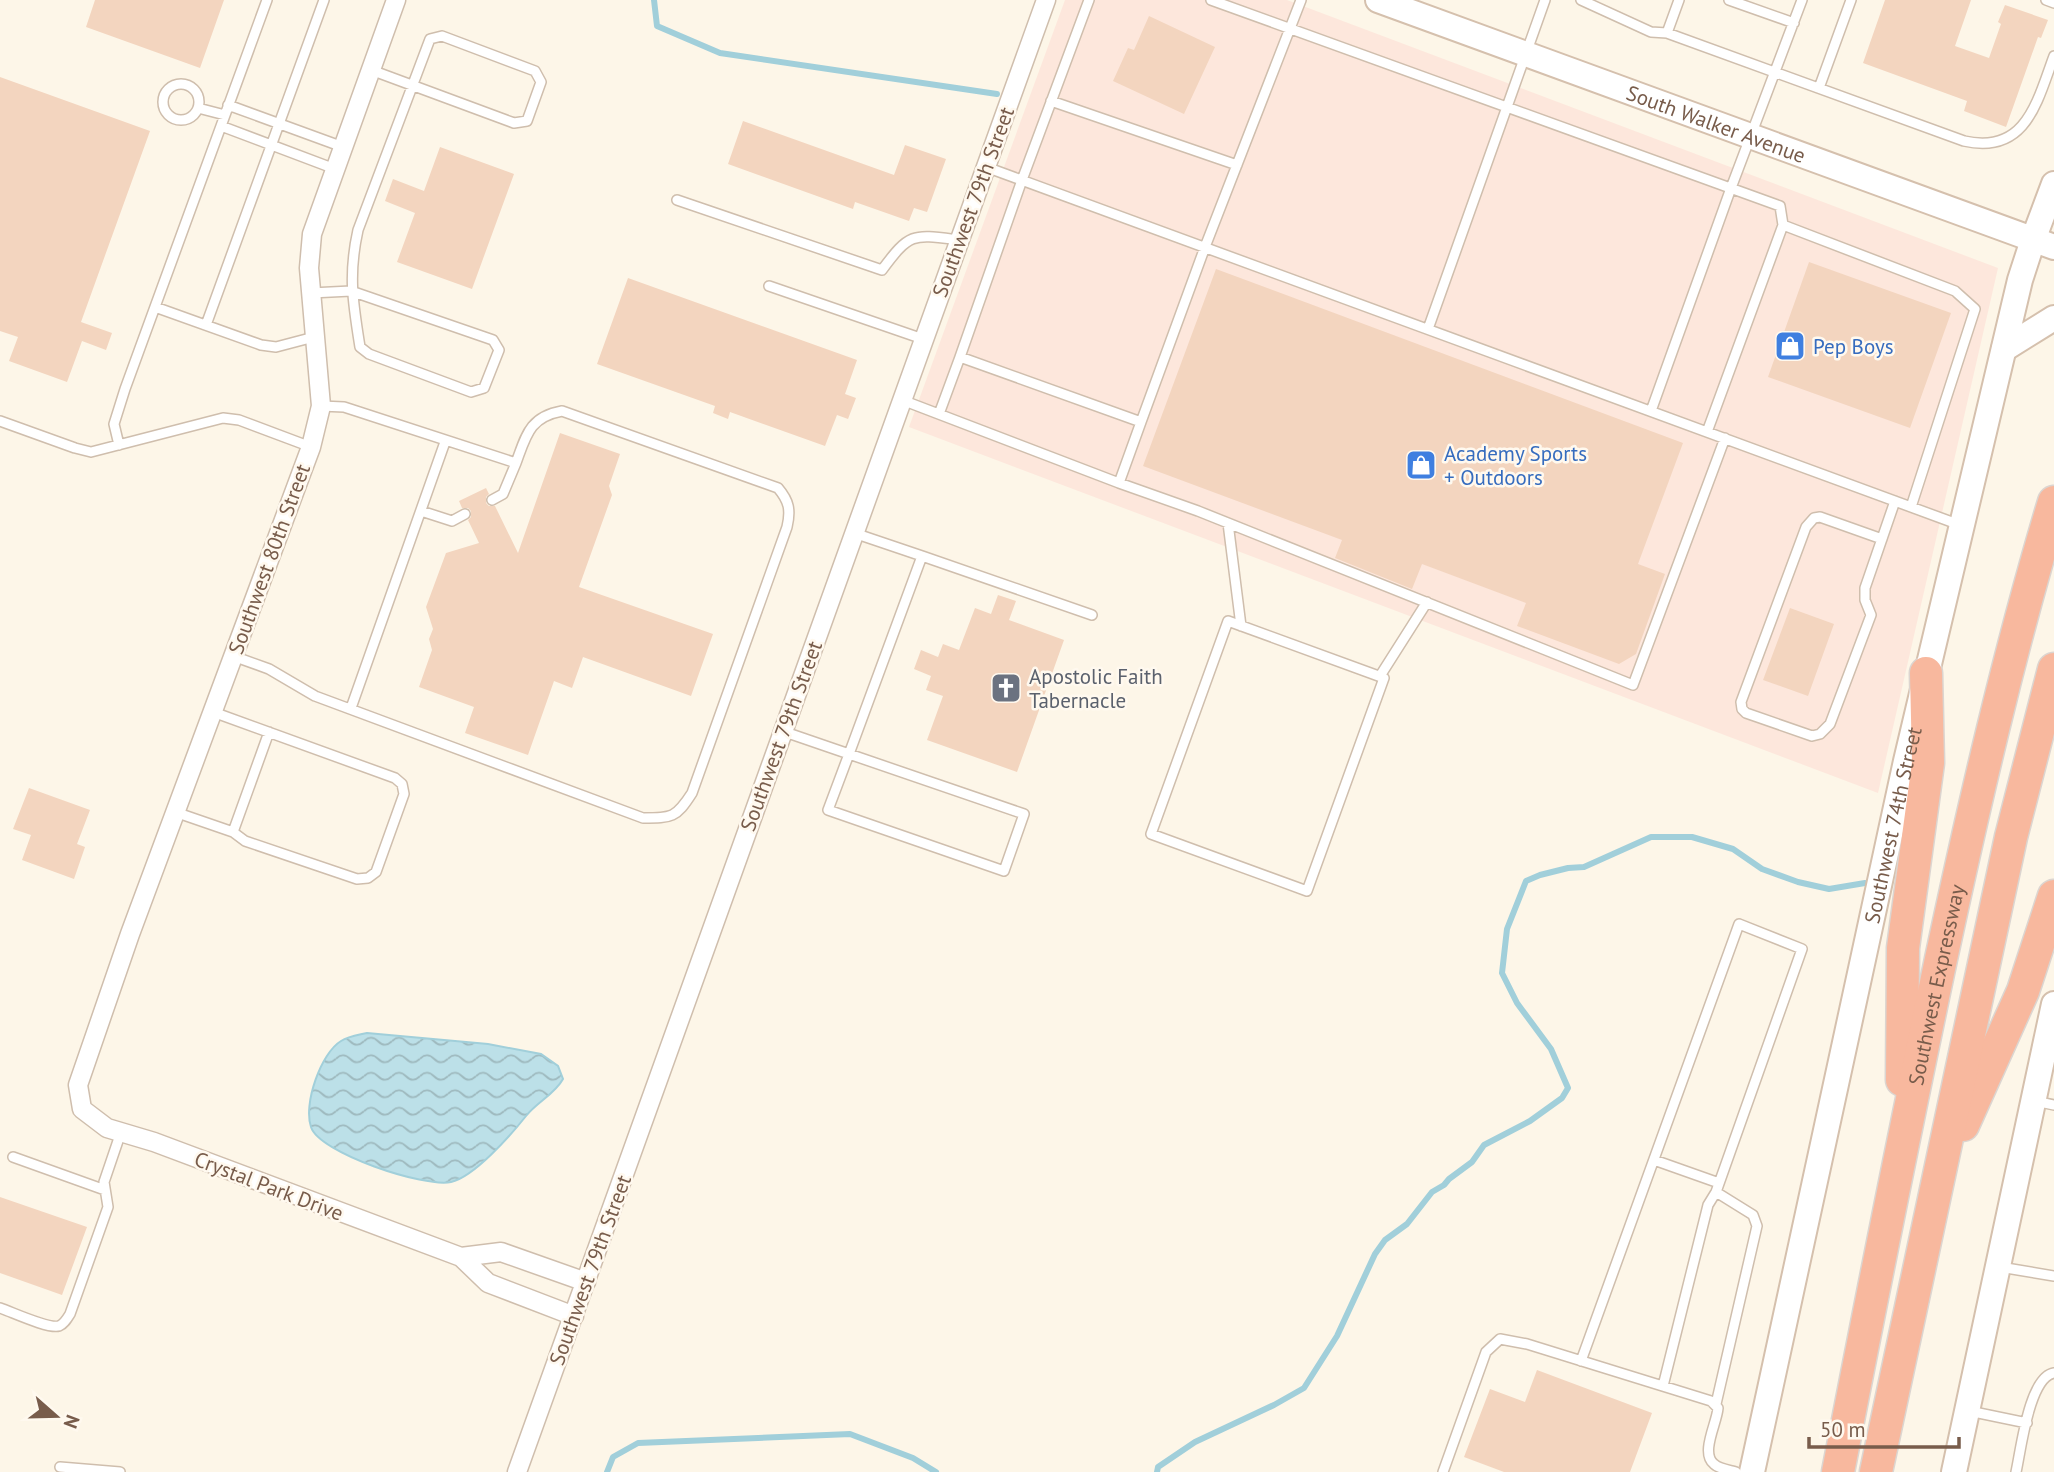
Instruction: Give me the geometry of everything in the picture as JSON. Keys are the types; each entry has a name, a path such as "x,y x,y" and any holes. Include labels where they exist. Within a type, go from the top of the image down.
{"highway":[{"name":"Southwest Expressway","path":"1838,1472 1902,1146 1986,761 2029,585 2054,502"},
{"name":"Southwest Expressway","path":"1877,1472 2011,837 2054,669"},
{"path":"1902,1146 1903,948 1928,763 1926,673"},
{"path":"1938,1180 2023,991 2054,896"}],"main road":[{"name":"South Walker Avenue","path":"1378,0 2043,243"},
{"name":"Southwest 74th Street","path":"1752,1472 1926,673 2020,280 2043,243 2054,184"},
{"path":"2004,349 2054,318"},
{"path":"1954,1472 1999,1267 2044,1103 2054,1004"}],"street":[{"name":"Southwest 80th Street","path":"82,1109 78,1085 311,447 321,406 309,268 312,234 396,0"},
{"name":"Southwest 79th Street","path":"517,1472 1046,0"},
{"name":"Crystal Park Drive","path":"82,1109 107,1128 154,1142 461,1258 488,1283 574,1316"},
{"name":"Crystal Park Drive","path":"461,1258 500,1252 586,1282"}],"lane":[{"path":"119,445 114,424 267,0"},
{"path":"206,325 324,0"},
{"path":"939,414 1089,0"},
{"path":"1211,0 1780,206 1783,225 1707,432"},
{"path":"1119,483 1205,247 1301,0"},
{"path":"1428,329 1545,0"},
{"path":"1581,0 1651,32 1667,33 1964,141 1983,145 2001,140 2017,131 2031,117 2054,56"},
{"path":"1667,33 1679,0"},
{"path":"1729,0 1794,23"},
{"path":"1651,411 1802,0"},
{"path":"1819,88 1851,0"},
{"path":"2046,0 2054,3"},
{"path":"311,293 351,291 493,340 499,351 484,388 471,392 369,355 360,348 351,291 351,271 358,230 412,86 430,39 442,36 535,71 541,82 527,121 514,123 412,86 370,70"},
{"path":"178,84 190,86 198,96 198,108 196,114 186,120 175,120 166,113 164,95 178,84"},
{"path":"1051,101 1237,165"},
{"path":"228,105 343,147"},
{"path":"198,108 225,115"},
{"path":"221,126 335,169"},
{"path":"986,167 1962,526"},
{"path":"677,200 882,270 902,244 922,235 959,240"},
{"path":"1783,225 1955,291 1975,309 1910,507"},
{"path":"769,286 923,339"},
{"path":"155,307 268,346 276,347 314,337"},
{"path":"960,356 1141,422"},
{"path":"902,400 1228,523 1633,685 1724,438"},
{"path":"321,406 344,407 516,463"},
{"path":"233,656 269,669 315,696 643,818 670,818 681,811 692,793 787,527 790,513 787,499 778,488 562,411 547,414 528,429 503,494 492,500"},
{"path":"0,421 91,452 223,418 239,420 311,447"},
{"path":"351,708 445,442"},
{"path":"1882,539 1820,517 1814,518 1806,527 1741,702 1746,713 1812,736 1820,734 1830,724 1871,615 1865,600 1865,588 1882,539 1895,501"},
{"path":"421,511 453,521 465,514"},
{"path":"1228,523 1241,626"},
{"path":"854,533 1092,615"},
{"path":"782,731 849,754 1024,814 1004,871 828,810 849,754 922,556"},
{"path":"1380,677 1427,603"},
{"path":"1228,621 1241,626 1384,678 1307,891 1151,834 1228,621"},
{"path":"176,812 233,832 245,841 357,880 368,878 376,872 404,794 402,784 395,778 213,712"},
{"path":"233,832 270,732"},
{"path":"1581,1361 1739,924 1802,949 1718,1188 1709,1205 1663,1386"},
{"path":"0,1308 48,1325 58,1326 65,1322 108,1207 104,1182 121,1132"},
{"path":"13,1157 105,1190"},
{"path":"1654,1160 1718,1188 1753,1215 1757,1226 1716,1404 1717,1413 1709,1450 1715,1469 1736,1472"},
{"path":"1999,1267 2054,1276"},
{"path":"1443,1472 1486,1352 1500,1339 1509,1339 1716,1404"},
{"path":"2016,1472 2026,1423 2038,1385 2047,1374 2054,1373"},
{"path":"1967,1411 2026,1423"},
{"path":"60,1467 120,1472"}],"shaded area":[{"path":"1065,0 1287,0 1998,268 1878,793 909,427"}],"water":[{"path":"367,1033 488,1044 541,1054 558,1066 563,1079 491,1154 470,1172 451,1182 419,1180 352,1157 318,1137 311,1127 309,1117 312,1093 327,1056 341,1041"}],"building":[{"path":"95,0 224,0 200,68 86,27"},
{"path":"1885,0 1971,0 1955,46 1989,58 2005,5 2048,20 2041,38 2038,37 2006,127 1964,111 1967,101 1863,63"},
{"path":"1149,16 1215,47 1184,114 1113,81 1128,48 1134,50"},
{"path":"0,77 150,131 81,322 112,333 106,350 82,341 67,382 9,361 18,337 0,331"},
{"path":"743,121 894,175 905,145 946,159 927,212 914,208 909,221 855,202 853,209 728,164"},
{"path":"440,147 514,174 472,289 397,262 415,213 385,201 393,179 424,191"},
{"path":"1809,262 1951,313 1910,428 1768,377"},
{"path":"1216,269 1683,443 1638,564 1665,574 1636,654 1619,664 1517,626 1526,603 1422,564 1412,589 1335,558 1342,540 1143,466"},
{"path":"628,278 857,360 845,394 856,398 848,419 837,415 825,446 730,412 728,419 713,413 715,406 597,364"},
{"path":"560,433 620,454 609,486 612,495 579,587 713,634 691,696 583,657 572,688 554,681 528,755 465,733 474,707 419,687 432,650 429,639 433,629 426,607 446,553 479,543 468,520 471,511 462,508 459,501 486,488 489,494 486,503 495,506 518,553"},
{"path":"998,595 1016,601 1009,620 1064,640 1017,772 927,740 943,696 926,690 931,676 914,669 921,650 938,657 943,644 959,650 975,608 991,614"},
{"path":"1790,608 1834,624 1808,696 1763,680"},
{"path":"29,788 90,810 77,844 85,847 74,879 22,860 31,835 13,829"},
{"path":"0,1197 87,1227 62,1295 0,1273"},
{"path":"1537,1370 1652,1413 1630,1472 1504,1472 1464,1457 1490,1389 1525,1402"}],"waterway":[{"path":"654,0 657,26 720,53 997,94"},
{"path":"1157,1472 1158,1467 1195,1442 1304,1388 1337,1336 1375,1254 1385,1240 1407,1224 1432,1192 1472,1162 1484,1145 1530,1121 1562,1098 1568,1088 1551,1049 1517,1003 1502,973 1507,929 1526,881 1568,868 1584,867 1651,837 1692,837 1733,849 1762,869 1798,882 1829,889 1865,883"},
{"path":"607,1472 613,1457 638,1443 850,1434 913,1458 936,1472"}],"place":[{"name":"Pep Boys","path":"1790,346"},
{"name":"Academy Sports + Outdoors","path":"1421,465"},
{"name":"Apostolic Faith Tabernacle","path":"1006,688"}]}
